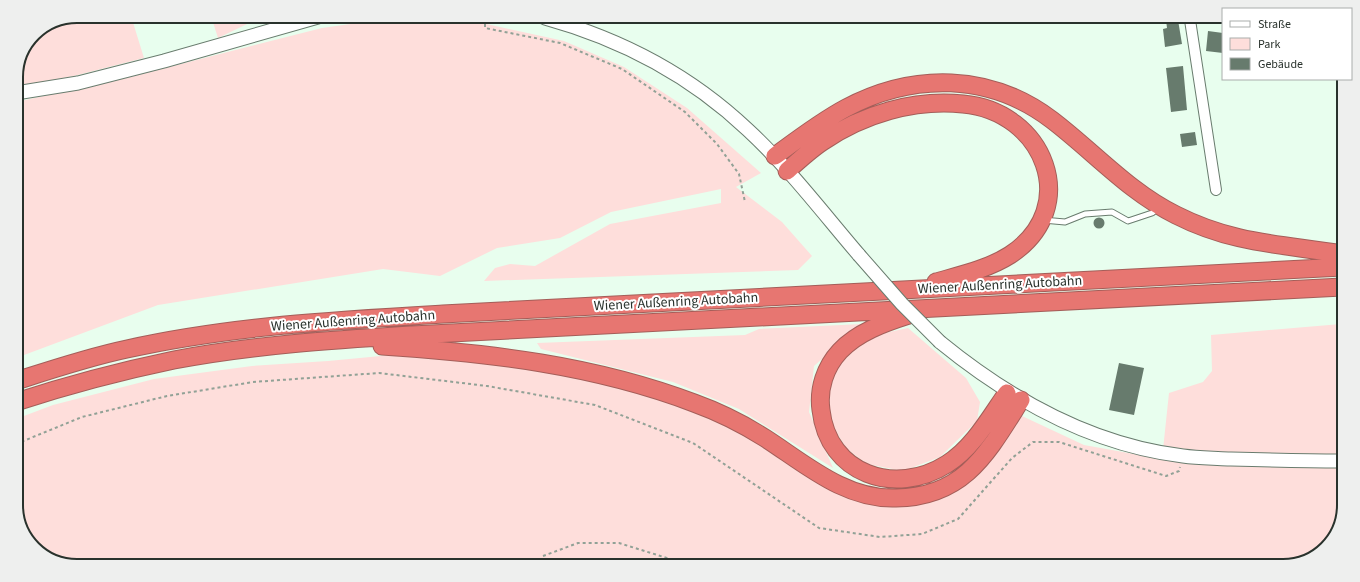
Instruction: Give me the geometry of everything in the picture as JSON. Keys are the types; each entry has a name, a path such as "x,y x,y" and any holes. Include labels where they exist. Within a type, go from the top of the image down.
{"highway":[{"path":"775,156 825,120 868,98 910,86 932,83 975,85 1013,96 1032,106 1053,121 1134,189 1160,206 1199,226 1232,237 1277,246 1337,253"},
{"path":"787,170 821,142 842,129 885,112 906,107 944,103 976,106 997,113 1011,120 1024,130 1040,152 1045,165 1048,192 1040,220 1034,232 1010,255 995,263 975,271 908,290"},
{"name":"Wiener Außenring Autobahn","path":"23,379 91,358 173,340 249,329 385,317 1337,267"},
{"name":"Wiener Außenring Autobahn","path":"23,400 67,386 175,360 260,347 320,341 1337,287"},
{"path":"927,309 882,324 865,332 848,344 830,363 820,390 820,402 824,430 839,454 862,472 877,477 905,479 921,476 948,463 961,453 1014,396"},
{"path":"320,341 517,358 625,380 669,394 716,412 764,437 821,475 841,486 860,493 894,498 910,497 937,490 964,475 986,454 1014,396"}],"main road":[{"path":"23,92 85,81 164,61 297,23"},
{"path":"562,23 598,34 635,51 698,88 726,110 775,156 902,304 940,342 975,370 1014,396 1052,417 1089,433 1135,447 1183,456 1285,462 1337,462"}],"street":[{"path":"1190,23 1216,190"}],"lane":[{"path":"1040,220 1065,222 1085,214 1112,212 1128,221 1152,213 1160,206"}],"path":[{"path":"485,23 485,28 560,43 622,69 685,112 717,144 739,174 745,202"},
{"path":"23,442 82,417 167,396 252,382 379,373 487,386 595,405 693,442 819,528 880,537 922,534 958,519 1012,458 1033,442 1059,442 1166,476 1179,471 1183,456"},
{"path":"23,443 28,440"},
{"path":"543,556 578,543 619,543 670,559"}],"green space":[{"path":"70,23 133,23 144,58 74,76 23,86 23,73 29,53 41,36 50,30"},
{"path":"213,23 249,23 218,38"},
{"path":"357,23 482,23 564,41 624,67 687,108 761,173 736,187 782,222 812,256 798,270 484,281 495,268 510,264 535,266 610,224 721,203 721,189 611,212 560,238 497,248 440,276 383,269 158,305 23,355 23,100 126,78 322,28"},
{"path":"862,324 814,366 809,412 833,468 739,409 673,382 541,349 537,343 745,335 759,329"},
{"path":"1337,324 1336,516 1333,526 1326,538 1319,546 1307,553 1290,559 77,559 56,555 44,548 30,532 24,516 23,416 53,405 154,379 252,366 402,354 511,366 617,383 723,420 884,504 979,473 1022,416 1084,445 1162,459 1169,393 1203,382 1212,371 1211,335"},
{"path":"908,328 966,378 980,402 977,421 940,457 903,471 867,464 847,449 833,427 828,396 836,370 853,349 880,334"}],"building":[{"path":"1166,23 1178,23 1182,44 1165,47 1163,29 1167,28"},
{"path":"1208,31 1222,33 1222,53 1206,51"},
{"path":"1183,66 1187,110 1171,112 1166,68"},
{"path":"1195,132 1197,145 1182,147 1180,134"},
{"path":"1099,217 1103,219 1105,223 1103,227 1099,229 1095,227 1093,223 1095,219"},
{"path":"1119,363 1144,368 1134,415 1109,410"}]}
